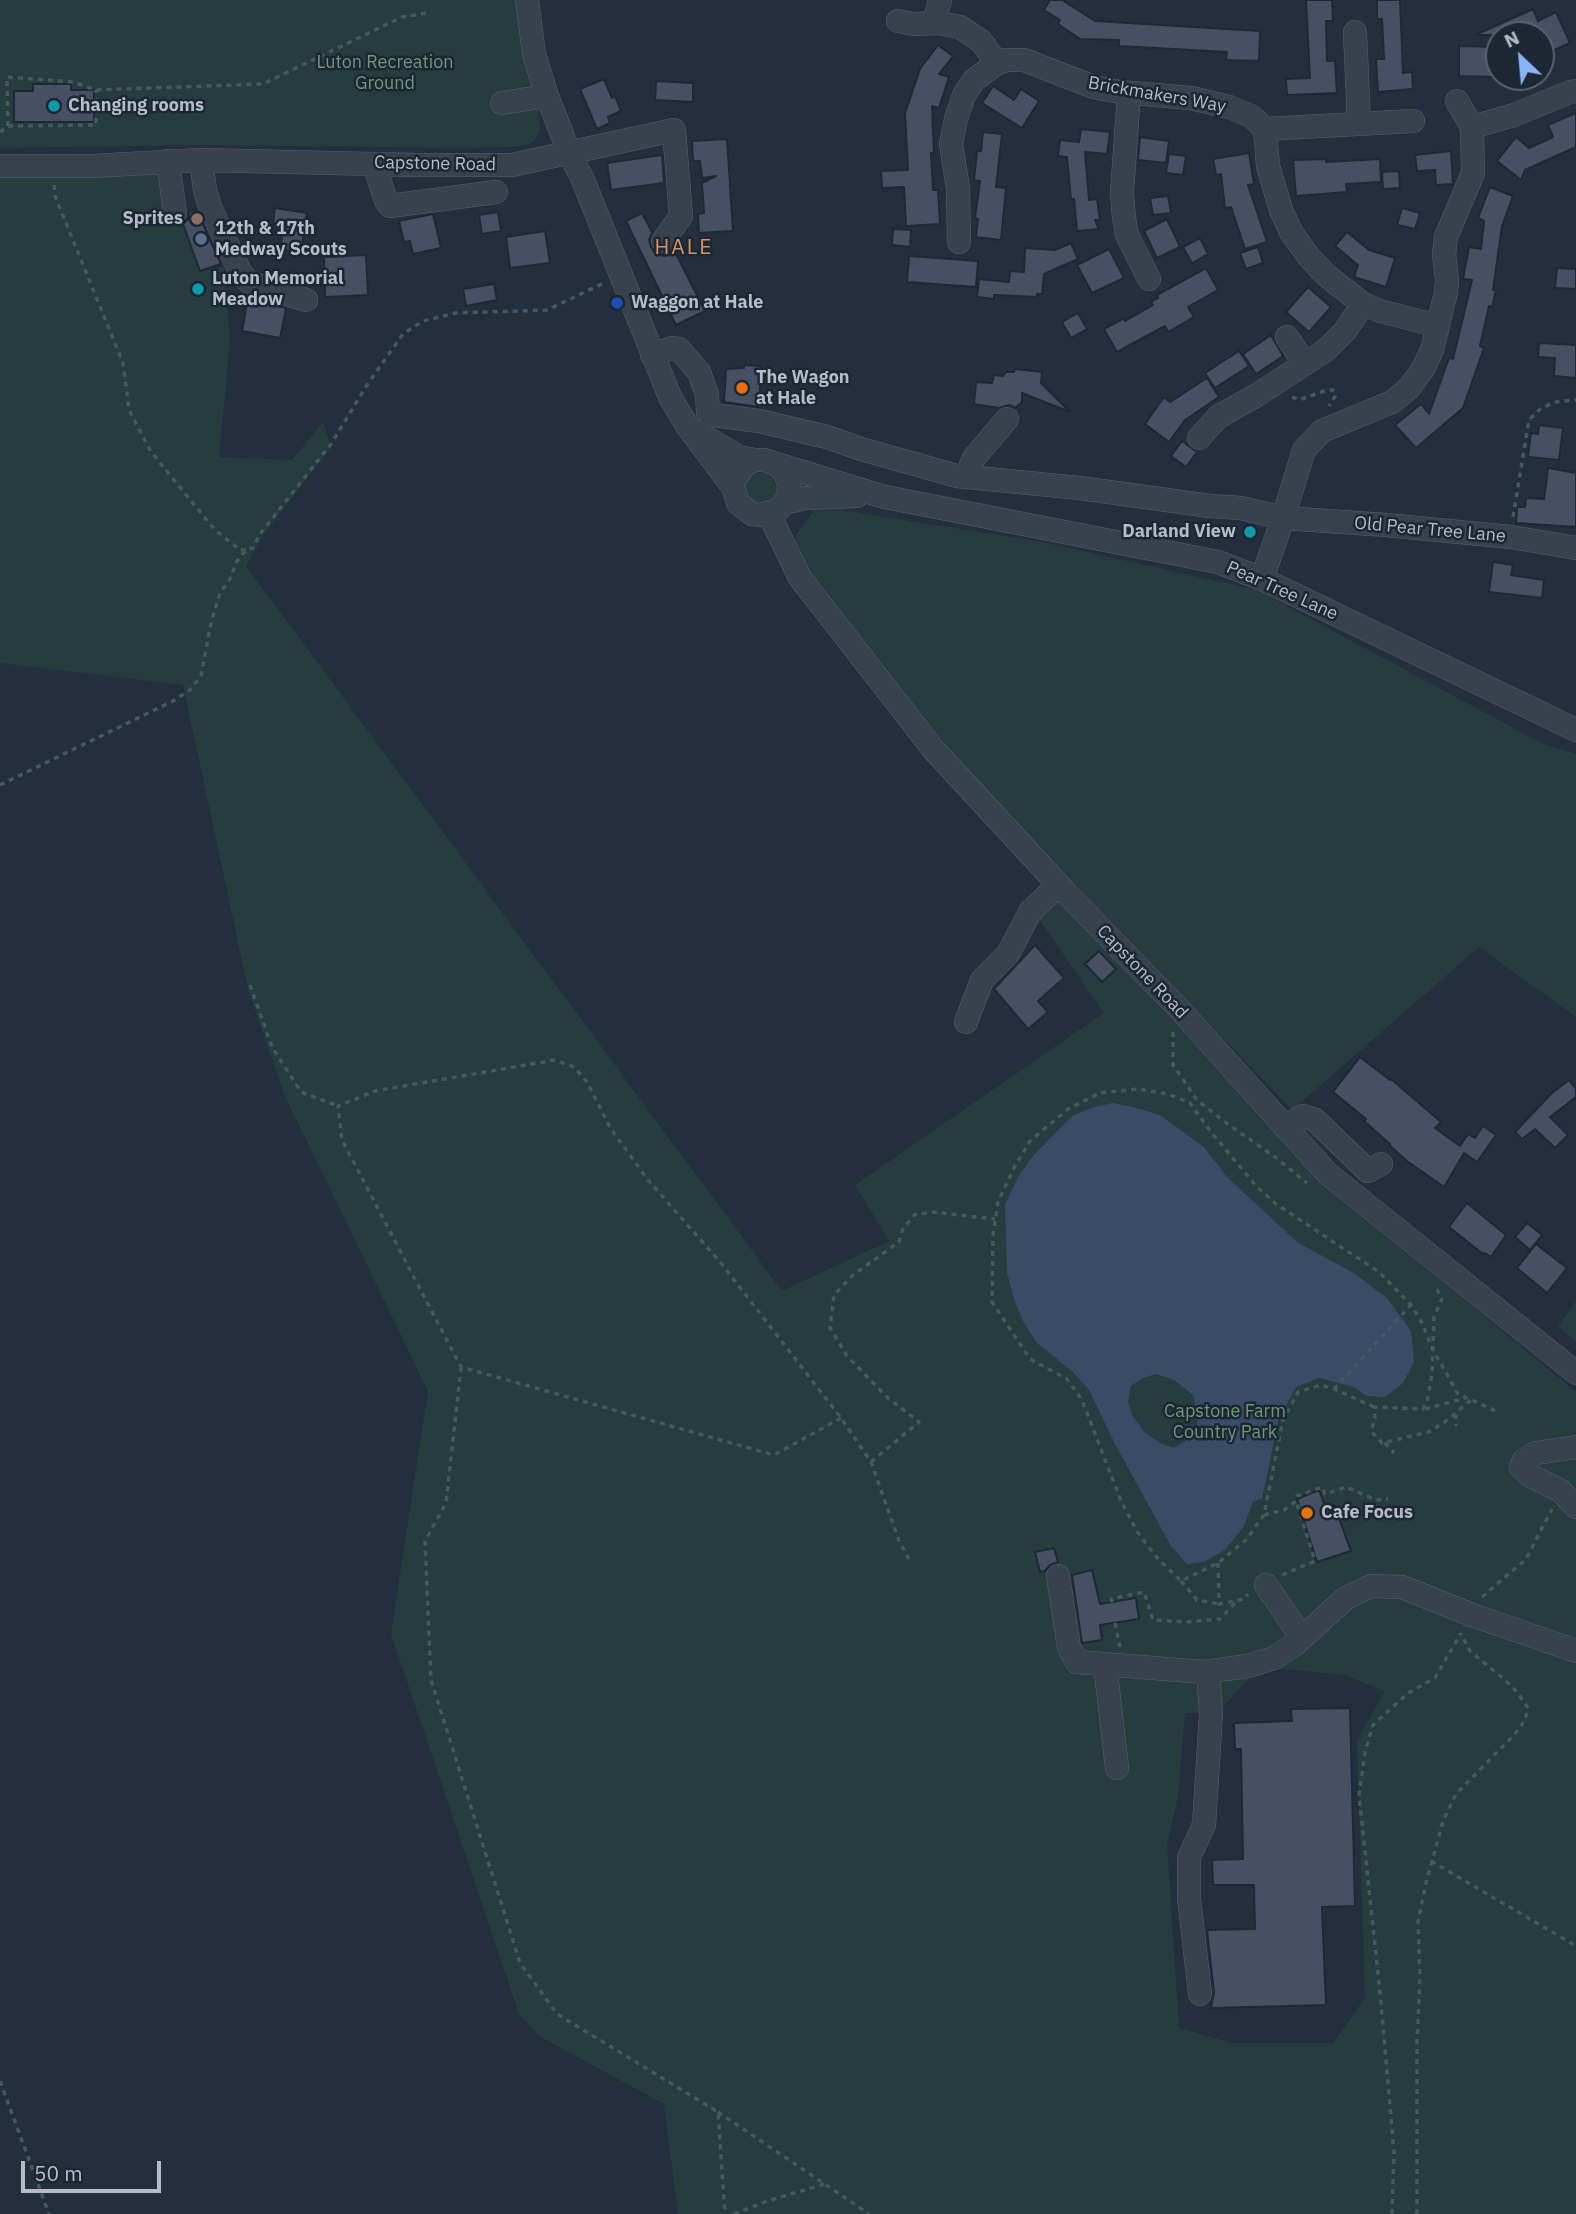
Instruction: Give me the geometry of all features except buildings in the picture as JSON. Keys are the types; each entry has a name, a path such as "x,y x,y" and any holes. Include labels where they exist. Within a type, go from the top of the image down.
{"street":[{"path":"527,0 534,54 547,96 670,397 688,428 733,487 738,503 744,510 760,516 777,509 788,495 789,485 781,468 764,461 739,457 688,428"},
{"path":"934,23 940,0"},
{"path":"898,21 960,27 985,46 997,63 974,80 964,95 956,119 951,144 958,188 959,242"},
{"path":"1355,32 1359,124"},
{"name":"Brickmakers Way","path":"997,63 1014,59 1029,60 1088,85 1129,93 1191,98 1229,107 1251,116 1265,129"},
{"path":"1472,128 1576,91"},
{"path":"1129,93 1122,193 1124,218 1127,235 1149,279"},
{"path":"502,103 547,96"},
{"path":"1262,579 1304,450 1322,431 1392,402 1409,388 1427,360 1438,326 1447,280 1444,254 1447,237 1473,173 1472,128 1457,101"},
{"path":"1413,121 1265,129 1273,187 1291,232 1309,257 1327,276 1363,304 1438,326"},
{"name":"Capstone Road","path":"0,166 92,166 201,160 512,165 674,130 681,216 663,241"},
{"path":"201,160 205,190 211,207 242,274 257,285 306,300"},
{"path":"168,161 175,213"},
{"path":"374,164 390,206 496,192"},
{"path":"1199,438 1218,418 1335,342 1363,304"},
{"path":"1287,337 1300,367"},
{"name":"Old Pear Tree Lane","path":"652,355 672,348 679,349 699,372 707,395 708,412 713,415 759,421 827,437 945,473 1241,508 1283,518 1511,537 1576,548"},
{"path":"971,477 970,467 974,458 1007,419"},
{"path":"733,487 739,470 746,464 764,461"},
{"name":"Pear Tree Lane","path":"764,461 885,496 1218,562 1262,579 1576,730"},
{"name":"Pear Tree Lane","path":"777,509 805,498 830,495 885,496"},
{"name":"Capstone Road","path":"777,509 800,578 933,749 1058,885 1180,1010 1328,1174 1576,1373"},
{"path":"966,1022 982,980 1008,954 1030,912 1058,885"},
{"path":"1285,1127 1303,1116 1315,1120 1368,1171 1381,1164"},
{"path":"1569,1499 1529,1475 1521,1467 1524,1460 1536,1453 1576,1447"},
{"path":"1058,1576 1069,1648 1077,1662 1208,1671 1248,1666 1274,1658 1302,1638 1346,1598 1371,1586 1402,1587 1466,1624 1576,1651"},
{"path":"1266,1585 1302,1638"},
{"path":"1105,1664 1117,1768"},
{"path":"1200,1994 1189,1898 1189,1857 1204,1825 1210,1714 1208,1671"}],"path":[{"path":"8,126 7,77 73,82 96,90 263,84 402,17 428,13"},
{"path":"0,132 8,126 96,125 96,90"},
{"path":"53,166 55,196 123,363 129,410 151,452 215,530 240,550 253,548 260,534 331,444 367,385 403,334 423,321 456,313 547,310 622,275"},
{"path":"1300,367 1302,381 1292,390 1292,398 1299,400 1333,390 1336,395 1325,410"},
{"path":"1511,537 1529,420 1539,410 1554,402 1576,400"},
{"path":"0,786 173,701 190,690 201,676 220,593 246,550"},
{"path":"250,985 272,1047 301,1092 338,1106 375,1091 555,1060 574,1066 587,1082 611,1129 648,1180 721,1263 841,1418 871,1462 899,1541 909,1559"},
{"path":"1180,1010 1172,1036 1173,1065 1197,1100 1307,1183"},
{"path":"1219,1604 1197,1600 1138,1534 1121,1501 1082,1400 1068,1380 1030,1359 992,1302 993,1235 998,1202 1030,1142 1068,1110 1100,1093 1139,1089 1168,1094 1190,1103 1257,1187 1276,1204 1379,1272 1411,1305 1458,1394 1498,1412"},
{"path":"338,1106 342,1140 461,1367 446,1503 425,1541 431,1680 520,1963 557,2014 718,2112 869,2214"},
{"path":"871,1462 919,1422 888,1398 847,1356 830,1328 834,1295 853,1275 899,1242 902,1229 914,1215 932,1212 995,1219"},
{"path":"1423,1409 1427,1402 1432,1374 1434,1317 1442,1299 1434,1283"},
{"path":"1334,1389 1411,1305"},
{"path":"461,1367 774,1455 841,1418"},
{"path":"1181,1581 1218,1563 1246,1540 1264,1515 1283,1420 1298,1392 1321,1385 1374,1407 1423,1409 1469,1399"},
{"path":"1385,1443 1429,1432 1456,1413 1469,1399"},
{"path":"1374,1407 1375,1418 1371,1431 1394,1453"},
{"path":"1456,1413 1456,1426"},
{"path":"1264,1515 1284,1510 1296,1501 1297,1496 1322,1488 1325,1494 1346,1487 1376,1500 1388,1499"},
{"path":"1392,2214 1394,2152 1359,1795 1365,1752 1373,1725 1408,1693 1435,1678 1475,1604 1526,1559 1569,1499"},
{"path":"1112,1602 1111,1599 1144,1592 1153,1620 1186,1622 1220,1619 1236,1601"},
{"path":"1417,2214 1417,2041 1420,1978 1418,1922 1431,1861 1443,1821 1456,1794 1515,1734 1525,1720 1528,1709 1505,1680 1470,1651 1466,1624"},
{"path":"1431,1861 1576,1946"},
{"path":"0,2081 49,2214"},
{"path":"718,2112 725,2214"},
{"path":"734,2214 825,2184"}],"green space":[{"name":"Luton Recreation Ground","path":"0,0 518,0 537,90 534,100 540,131 534,141 515,147 200,145 0,148"},
{"name":"Capstone Farm Country Park","path":"166,168 200,271 224,267 230,339 219,457 292,460 323,422 331,447 263,535 246,566 782,1291 889,1241 855,1185 1104,1013 1037,916 1060,893 1140,986 1322,1182 1576,1392 1576,2214 678,2214 664,2104 539,2036 519,2014 391,1634 428,1391 284,1094 248,989 183,685 0,663 0,174","holes":["1099,951 1116,969 1102,982 1085,964","1271,1668 1344,1675 1385,1691 1357,1741 1365,1998 1333,2043 1232,2043 1179,2028 1167,1844 1178,1797 1185,1713 1217,1713 1256,1671"]},
{"path":"760,473 771,478 776,489 771,500 760,505 749,500 744,489 749,478"},
{"path":"817,506 1042,542 1257,590 1543,744 1576,754 1576,1017 1479,947 1292,1110 974,779 815,588 795,537"},
{"path":"1576,1301 1576,1342 1558,1326"}],"water":[{"path":"1113,1103 1160,1115 1204,1147 1227,1177 1297,1242 1355,1274 1387,1298 1411,1331 1414,1362 1403,1383 1385,1397 1367,1396 1354,1387 1319,1378 1296,1387 1278,1421 1262,1499 1253,1501 1244,1526 1225,1550 1204,1562 1187,1564 1171,1546 1116,1446 1089,1390 1073,1372 1037,1343 1023,1321 1007,1273 1005,1204 1018,1177 1033,1156 1072,1116","holes":["1156,1374 1174,1380 1193,1395 1197,1416 1197,1431 1174,1448 1160,1443 1144,1432 1132,1415 1128,1401 1131,1386 1143,1378"]}],"place":[{"name":"Changing rooms","path":"54,106"},
{"name":"Sprites","path":"197,219"},
{"name":"12th & 17th Medway Scouts","path":"201,239"},
{"name":"Luton Memorial Meadow","path":"198,289"},
{"name":"Waggon at Hale","path":"617,303"},
{"name":"The Wagon at Hale","path":"742,388"},
{"name":"Darland View","path":"1250,532"},
{"name":"Cafe Focus","path":"1307,1513"}],"district":[{"name":"HALE","path":"684,248"}]}
